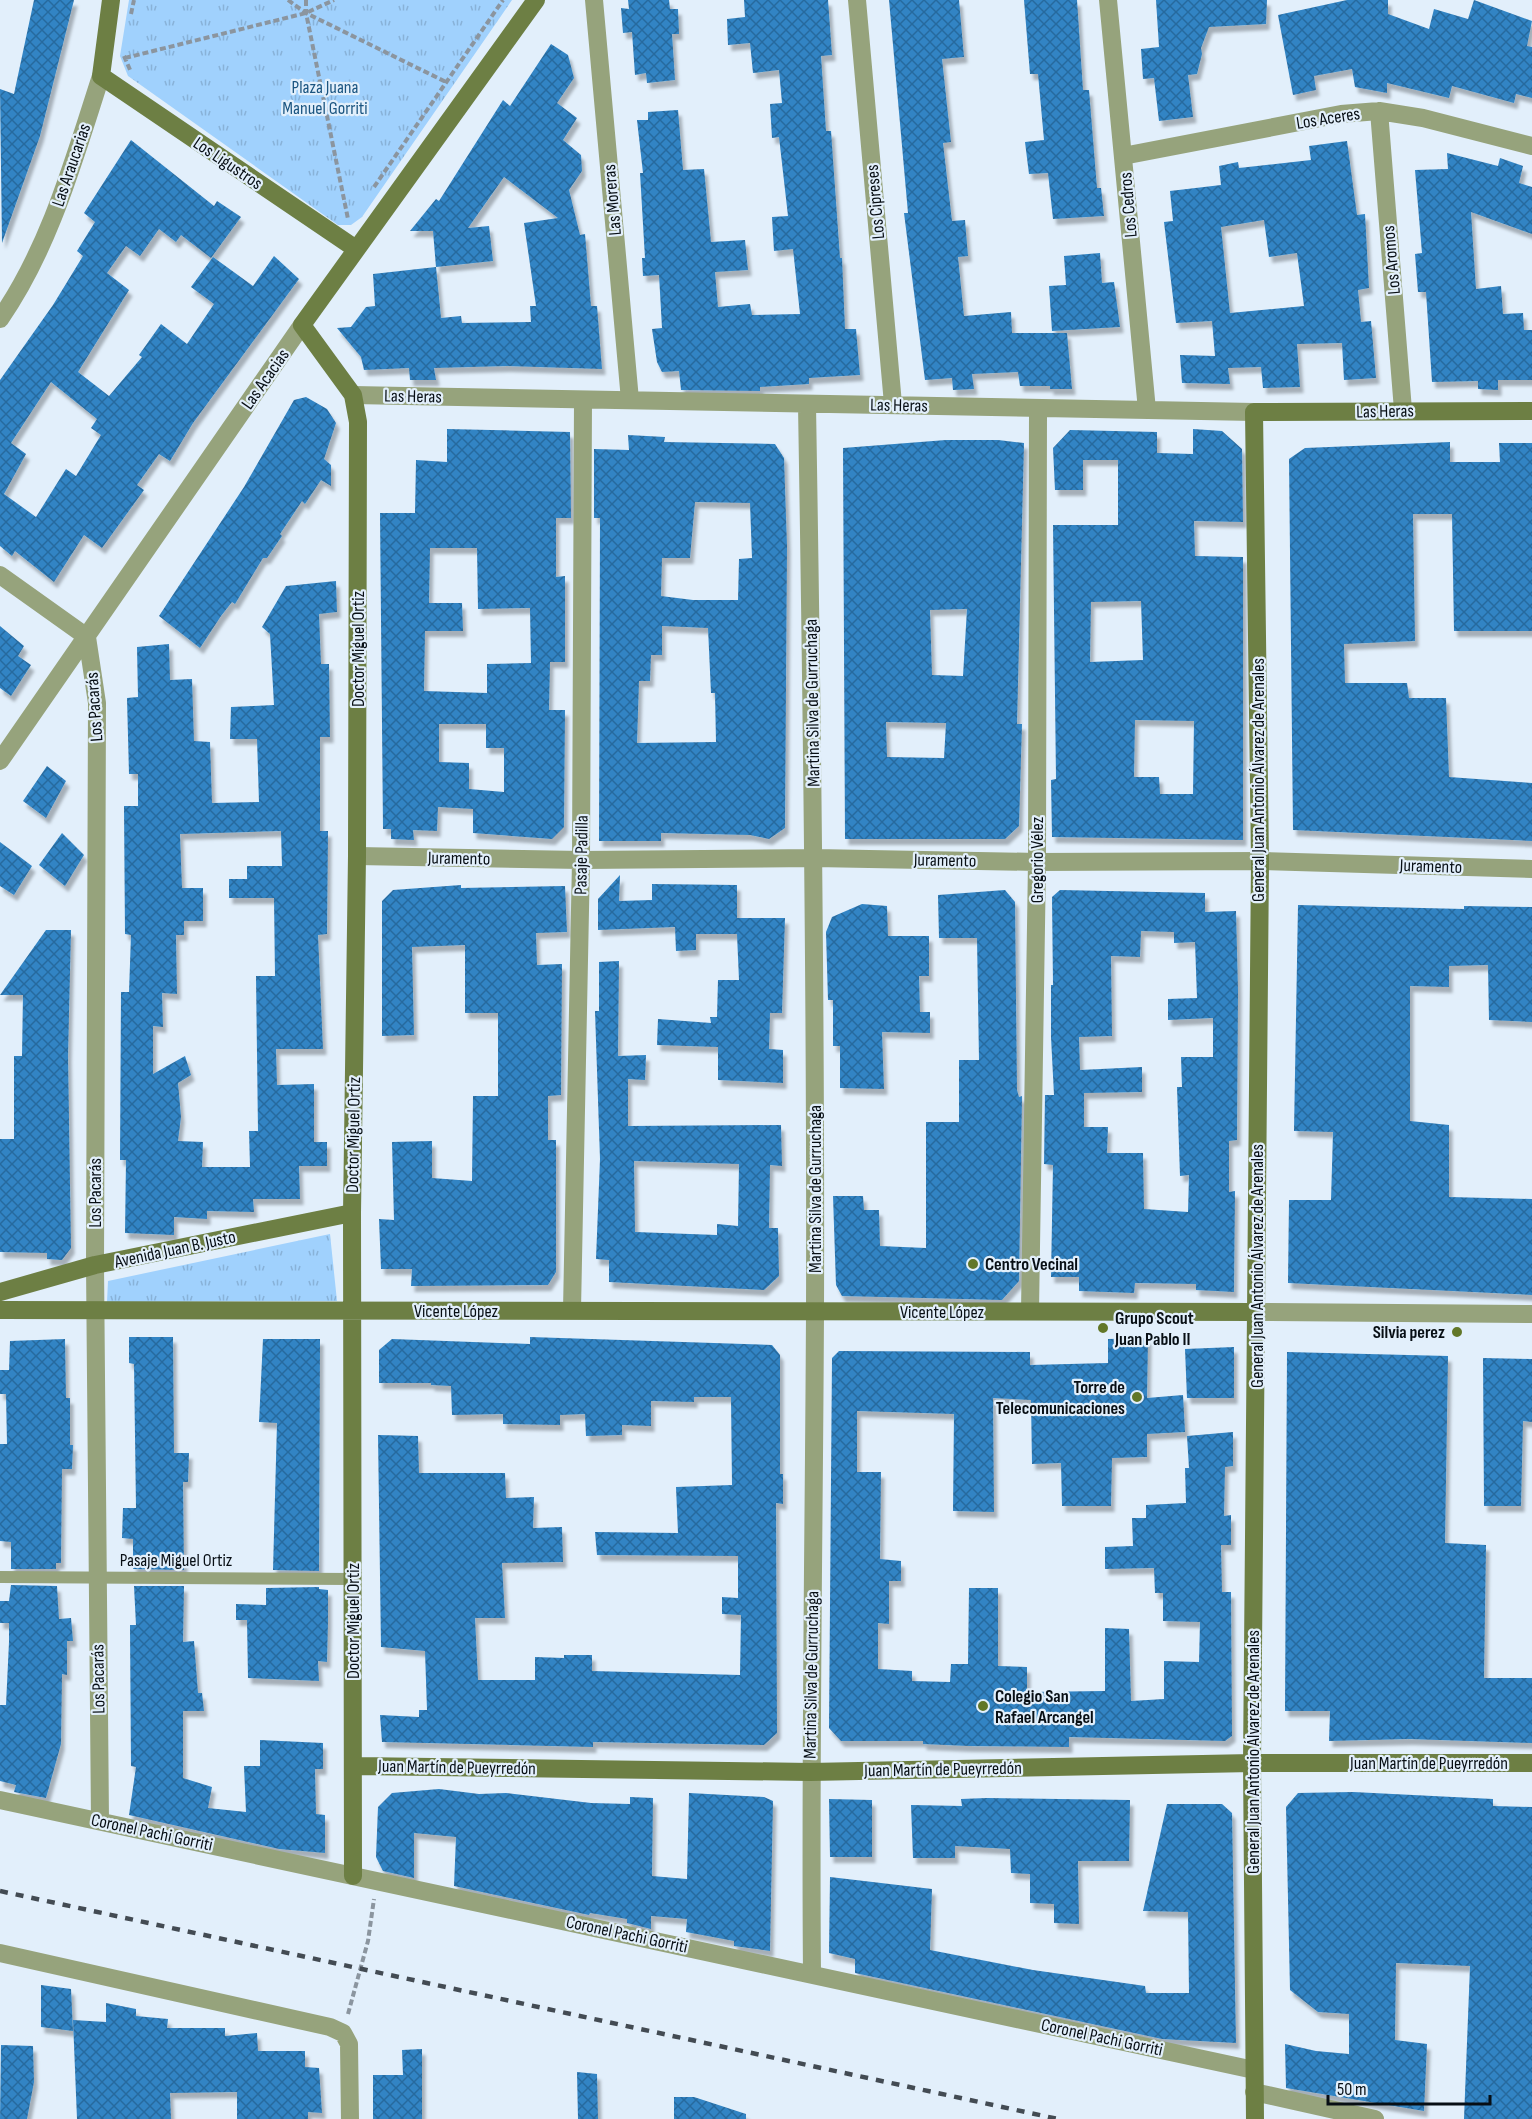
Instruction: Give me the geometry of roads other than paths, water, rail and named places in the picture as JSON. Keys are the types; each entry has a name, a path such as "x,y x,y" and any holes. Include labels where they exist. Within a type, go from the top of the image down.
{"street":[{"name":"Las Araucarias","path":"0,319 27,274 44,238 101,76 111,0"},
{"name":"Las Acacias","path":"0,761 302,325 536,0"},
{"name":"Las Moreras","path":"594,0 630,400"},
{"name":"Los Cipreses","path":"857,0 893,404"},
{"name":"Los Cedros","path":"1108,0 1147,410"},
{"name":"Los Ligustros","path":"101,76 356,249"},
{"name":"Los Aceres","path":"1123,156 1341,114 1378,111 1424,118 1532,146"},
{"name":"Los Aromos","path":"1378,111 1403,410"},
{"path":"302,325 353,395"},
{"name":"Las Heras","path":"353,395 807,405 893,404 1038,410 1532,411"},
{"name":"Doctor Miguel Ortiz","path":"353,395 358,422 357,856 352,1213 355,1766 353,1875"},
{"name":"Pasaje Padilla","path":"572,1310 582,860 583,400"},
{"name":"Martina Silva de Gurruchaga","path":"807,405 815,858 810,1772 812,1973"},
{"name":"Gregorio Vélez","path":"1030,1311 1037,862 1038,410"},
{"name":"General Juan Antonio Álvarez de Arenales","path":"1254,412 1260,861 1252,1763 1255,2119"},
{"path":"0,574 87,637"},
{"name":"Los Pacarás","path":"87,637 97,703 95,1311 100,1821"},
{"name":"Juramento","path":"357,856 582,860 815,858 1037,862 1260,861 1532,869"},
{"name":"Avenida Juan B. Justo","path":"0,1292 95,1265 352,1213"},
{"path":"0,1310 353,1312"},
{"name":"Vicente López","path":"353,1312 572,1310 1532,1314"},
{"name":"Juan Martín de Pueyrredón","path":"355,1766 810,1772 1252,1763 1532,1763"},
{"name":"Coronel Pachi Gorriti","path":"0,1800 1254,2070"},
{"path":"0,1953 330,2027 343,2033 350,2044 350,2119"},
{"path":"1254,2092 1374,2119"}],"lane":[{"name":"Pasaje Miguel Ortiz","path":"0,1577 353,1579"}],"railway":[{"path":"0,1891 1058,2119"}],"place":[{"name":"Centro Vecinal","path":"973,1264"},
{"name":"Grupo Scout Juan Pablo II","path":"1103,1328"},
{"name":"Silvia perez","path":"1457,1332"},
{"name":"Torre de Telecomunicaciones","path":"1137,1397"},
{"name":"Colegio San Rafael Arcangel","path":"983,1706"}],"park label":[{"name":"Plaza Juana Manuel Gorriti","path":"325,97"}]}
